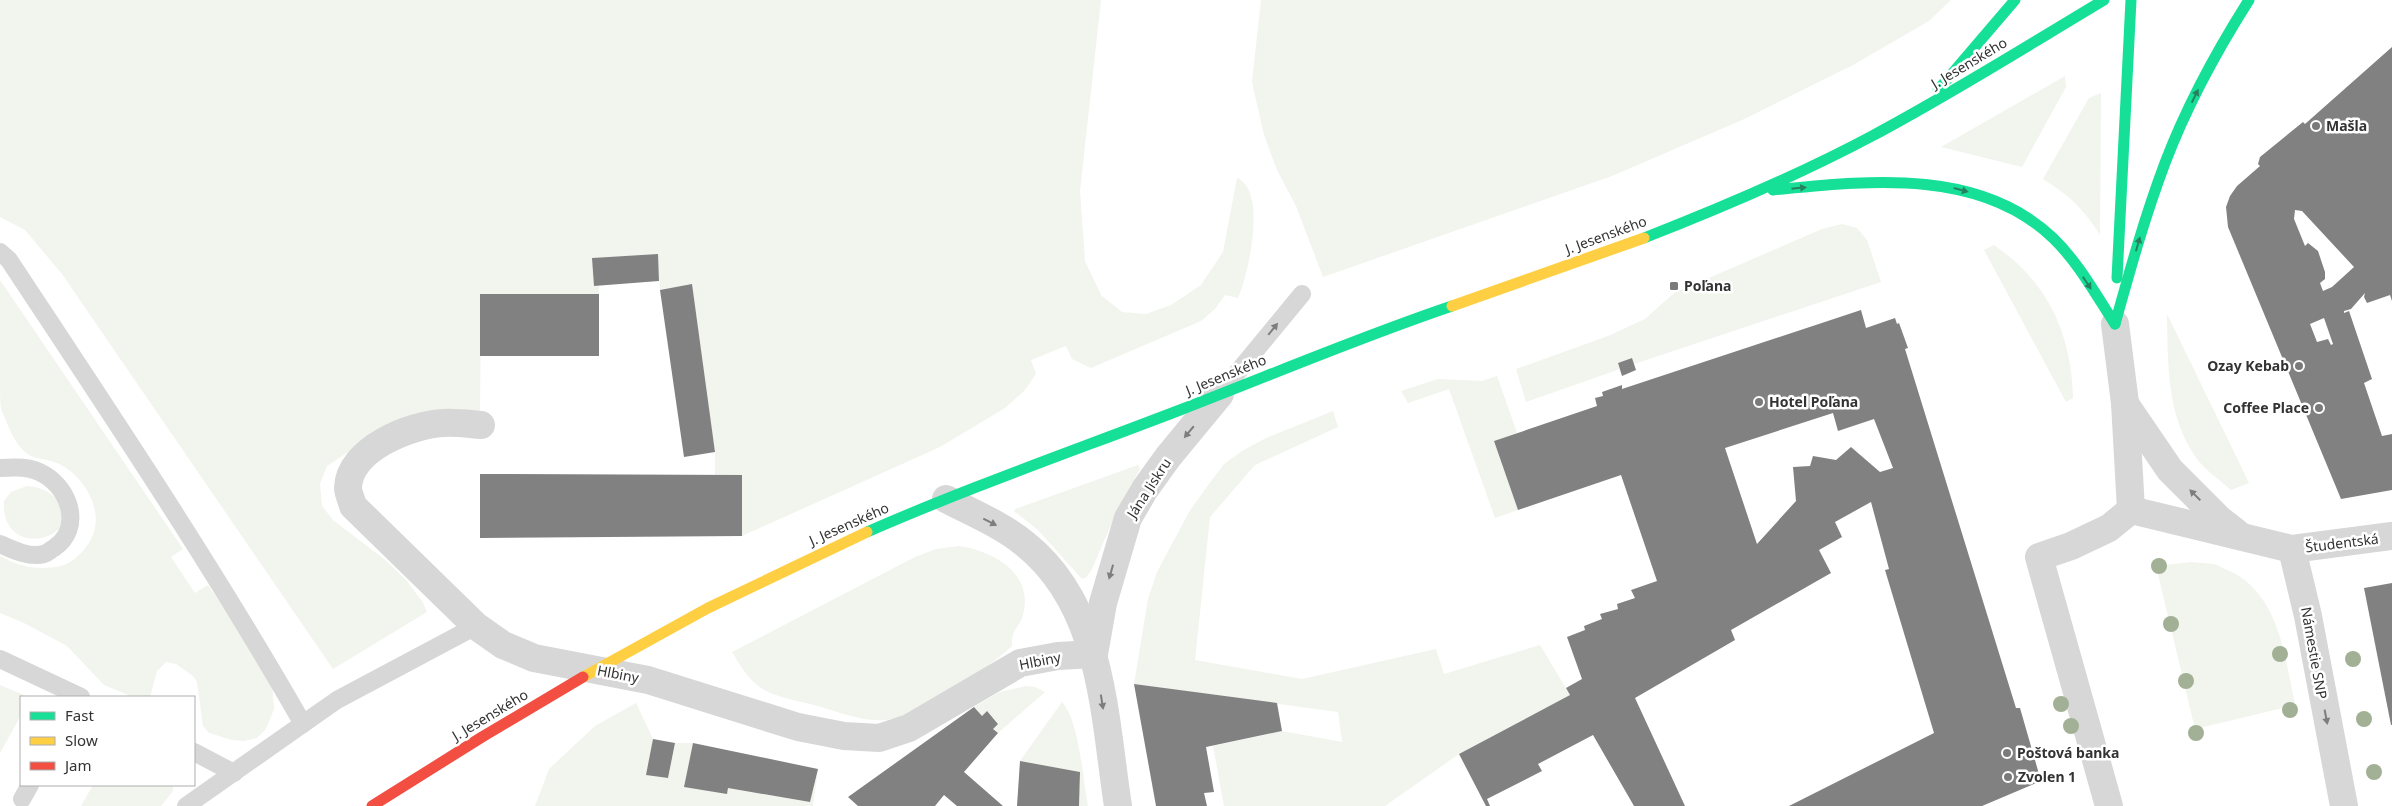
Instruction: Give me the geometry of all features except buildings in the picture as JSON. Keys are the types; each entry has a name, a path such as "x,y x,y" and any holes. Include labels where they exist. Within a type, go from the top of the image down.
{"street":[{"path":"1920,110 2015,0"},
{"name":"J. Jesenského","path":"372,806 475,741 585,677 734,596 824,552 1020,469 1220,394 1394,325 1625,246 1838,153 1920,110 2104,0"},
{"path":"2131,0 2115,324 2125,402 2131,510"},
{"path":"2115,324 2143,225 2174,140 2218,51 2249,0"},
{"path":"1750,192 1848,183 1898,182 1952,188 1989,197 2012,206 2046,231 2079,270 2115,324"},
{"name":"Jána Jiskru","path":"1094,654 1103,603 1128,518 1145,489 1168,457 1220,394"},
{"path":"2125,402 2170,470 2218,519 2244,538"},
{"name":"Hlbiny","path":"481,425 443,423 416,428 390,438 365,453 354,467 348,488 353,506 476,626 503,645 534,658 648,680 798,727 844,736 879,738 909,728 1020,663 1058,656 1094,654"},
{"name":"Jána Jiskru","path":"946,499 1026,544 1049,567 1073,603 1094,654 1118,806"},
{"path":"2131,510 2292,549"},
{"path":"2109,806 2039,557 2071,546 2108,528 2131,510"},
{"name":"Študentská","path":"2292,549 2392,536"},
{"name":"Námestie SNP","path":"2292,549 2308,616 2344,806"}],"lane":[{"path":"0,252 9,260 126,437 246,624 303,724"},
{"path":"1220,394 1302,294"},
{"path":"0,468 22,466 45,476 64,494 72,517 65,540 45,554 21,553 0,544"},
{"path":"186,806 337,700 476,626"},
{"path":"0,659 78,696"},
{"path":"195,753 234,773"}],"shaded area":[{"path":"0,0 1101,0 1080,191 1085,261 1101,295 1122,312 1146,314 1171,305 1201,285 1223,252 1237,178 1246,186 1252,199 1254,216 1250,253 1238,298 1225,295 1215,309 1201,321 1091,368 1072,359 1066,346 1031,360 1036,374 1025,390 1005,408 940,447 742,536 742,476 715,475 715,452 692,285 660,290 657,254 593,258 595,286 599,286 599,294 481,294 480,413 425,412 392,423 327,466 320,484 322,506 333,520 384,559 406,580 422,601 427,612 333,669 62,274 25,230 0,217"},
{"path":"1261,0 1951,0 1929,21 1853,65 1742,120 1612,176 1323,277 1296,206 1277,170 1264,135 1252,82"},
{"path":"2065,76 2066,87 2022,167 1941,147"},
{"path":"2101,93 2100,235 2088,217 2075,203 2043,179 2089,98"},
{"path":"1842,224 1857,228 1867,240 1881,282 1634,364 1631,358 1618,363 1620,369 1526,402 1516,369 1608,336 1645,319 1674,293 1822,229"},
{"path":"1994,245 2029,275 2053,311 2067,352 2071,374 2073,398 2066,402 1984,250"},
{"path":"0,280 183,549 171,557 195,593 208,585 268,673 272,683 274,709 266,729 257,738 244,741 232,740 209,733 203,726 197,682 193,676 176,664 166,662 157,671 150,696 131,696 104,685 67,646 24,623 0,613 0,556 20,565 47,568 61,566 76,558 87,546 95,530 96,518 90,496 76,476 57,463 29,455 21,448 1,409"},
{"path":"2167,314 2249,483 2231,490 2197,459 2187,442 2179,425 2171,389"},
{"path":"1497,376 1517,433 1494,441 1518,510 1495,518 1449,389 1408,403 1401,391 1438,379 1482,381"},
{"path":"1333,411 1338,427 1255,465 1210,517 1195,660 1302,679 1436,649 1444,674 1540,645 1570,695 1459,754 1385,806 1224,806 1213,746 1282,731 1342,742 1338,712 1134,684 1148,599 1157,572 1189,512 1224,464 1242,451 1266,438"},
{"path":"1138,465 1140,469 1119,506 1092,569 1087,577 1082,579 1038,530 1014,511 1015,509"},
{"path":"27,486 36,487 51,494 57,500 64,513 62,525 53,533 41,538 27,538 15,532 6,520 4,501 11,492"},
{"path":"959,546 985,553 997,559 1017,576 1025,600 1023,615 1014,632 1012,646 986,668 952,691 916,710 900,717 876,720 849,716 774,695 765,691 749,677 732,652 915,557 936,549"},
{"path":"2191,562 2214,564 2232,572 2248,583 2261,597 2278,630 2295,705 2195,729 2156,566"},
{"path":"0,685 27,696 20,696 20,717 0,753"},
{"path":"1026,686 1035,687 1045,692 998,733 993,729 998,723 987,711 982,716 974,707 1000,692"},
{"path":"1062,702 1073,722 1088,806 1079,806 1080,772 1020,761"},
{"path":"636,703 653,739 647,775 668,778 675,743 693,743 684,787 727,793 728,788 810,802 818,769 813,806 535,806 549,769 595,726"},
{"path":"92,786 173,786 173,791 161,806 81,806"}],"traffic: fast":[{"path":"1938,90 2015,0"},
{"path":"1644,238 1760,190 1872,136 1931,104 2104,0"},
{"path":"2117,278 2131,0"},
{"path":"2115,324 2144,223 2174,141 2203,79 2249,0"},
{"path":"1773,190 1846,184 1920,184 1956,189 1991,199 2024,215 2062,247 2079,268 2115,324"},
{"path":"867,532 984,484 1350,343 1452,306"}],"traffic: slow":[{"path":"1452,306 1644,238"},
{"path":"583,677 708,608 867,532"}],"traffic: jam":[{"path":"372,806 583,677"}],"place":[{"name":"Mašla","path":"2316,126"},
{"name":"Poľana","path":"1674,286"},
{"name":"Ozay Kebab","path":"2299,366"},
{"name":"Hotel Poľana","path":"1759,402"},
{"name":"Coffee Place","path":"2319,408"},
{"name":"Poštová banka","path":"2007,753"},
{"name":"Zvolen 1","path":"2008,777"}]}
